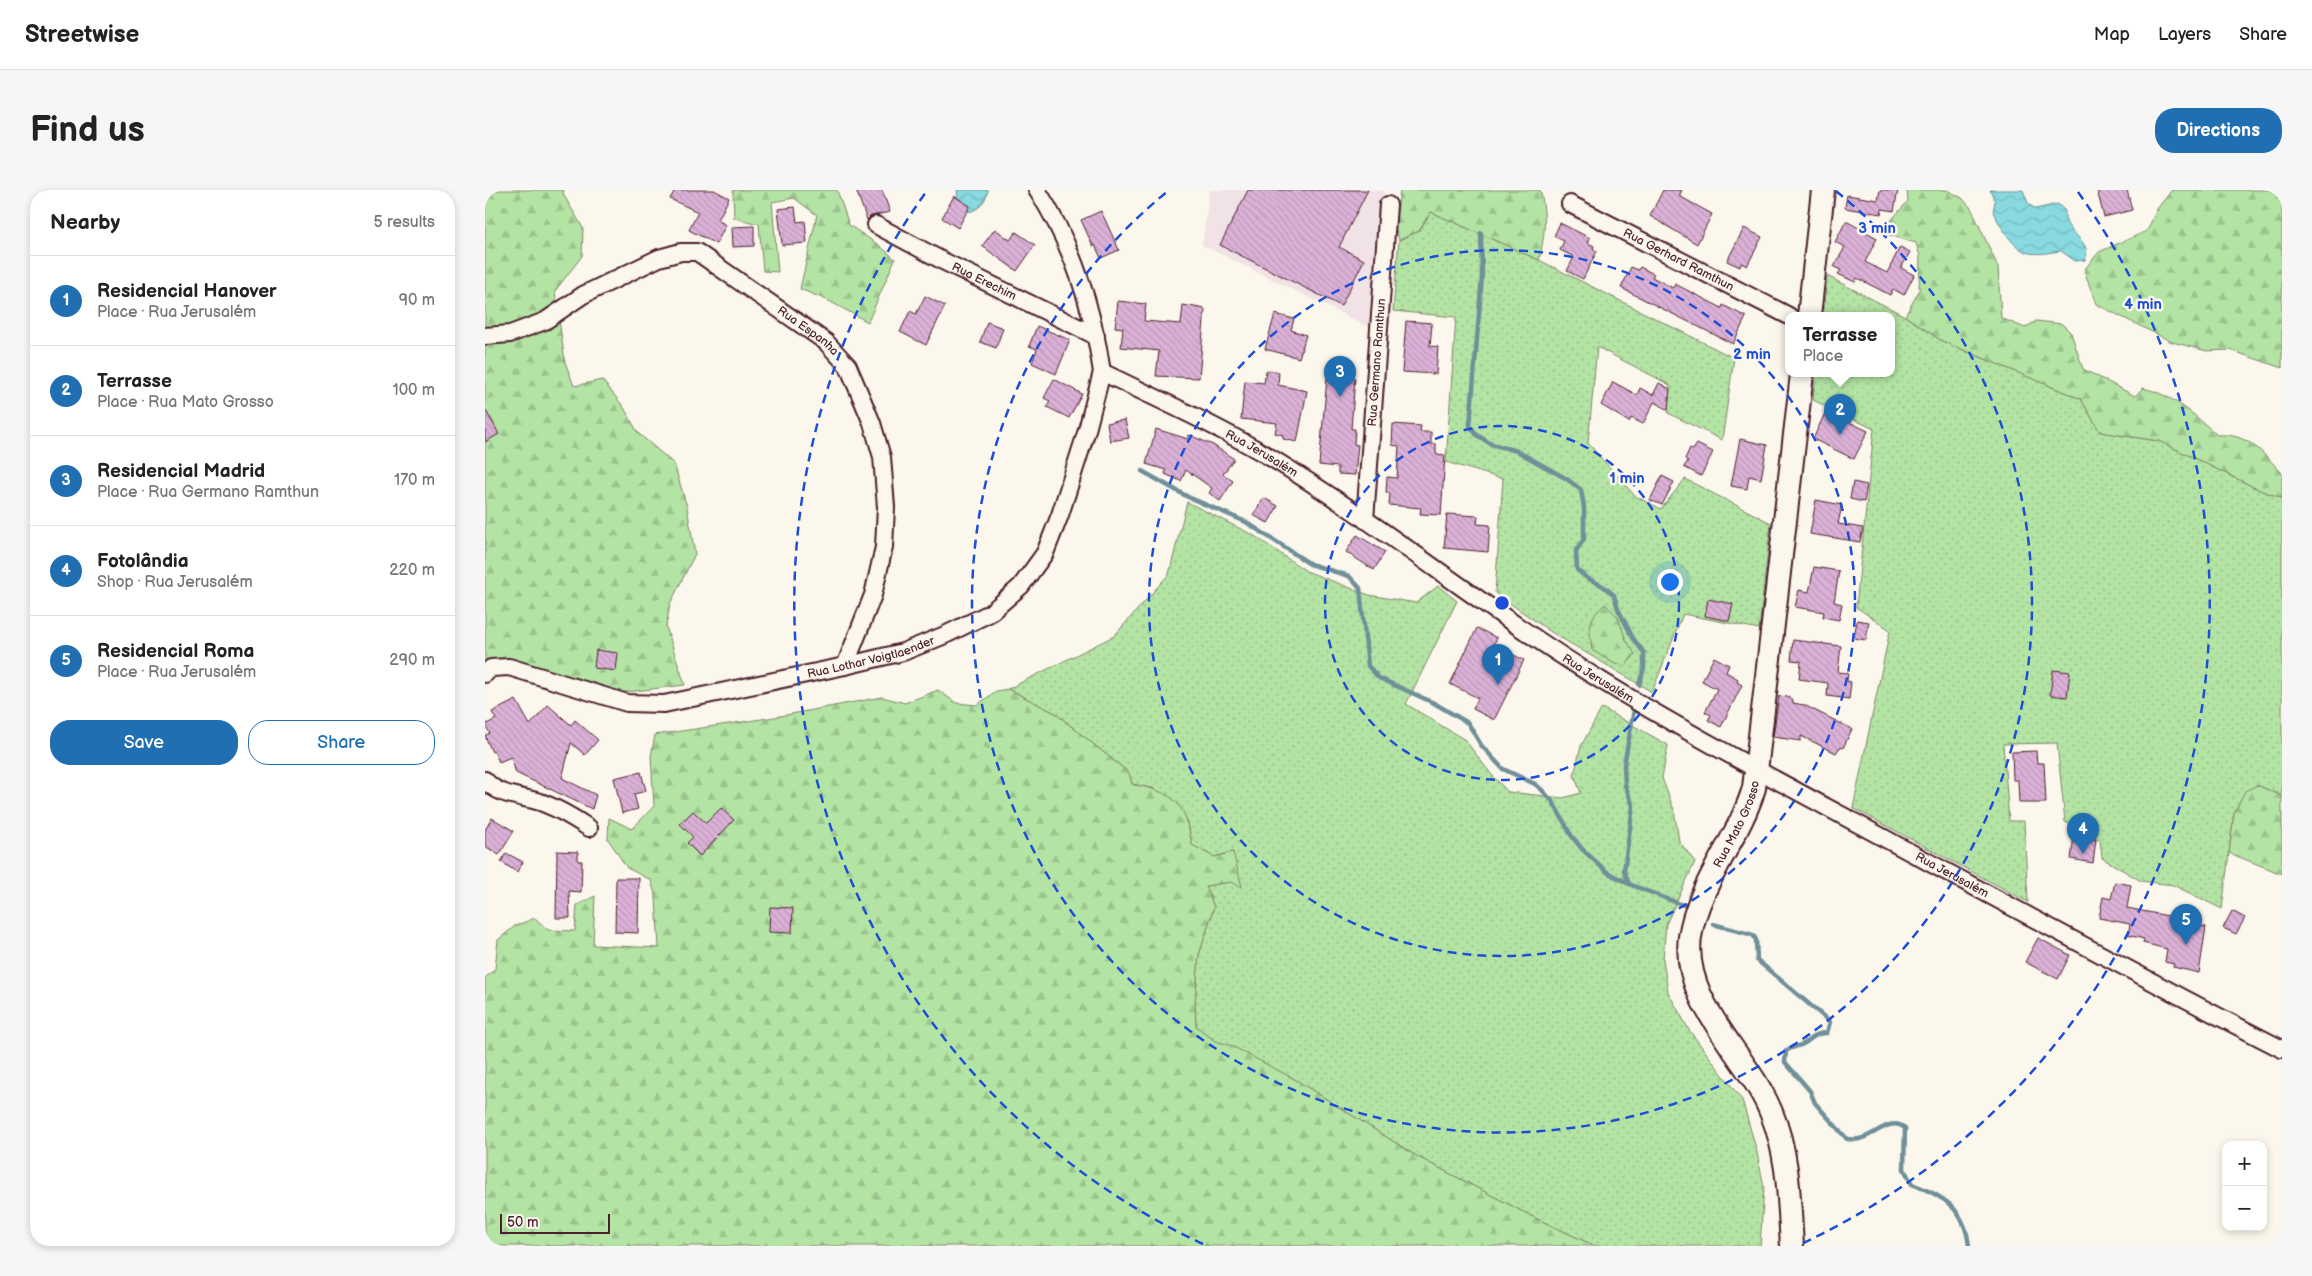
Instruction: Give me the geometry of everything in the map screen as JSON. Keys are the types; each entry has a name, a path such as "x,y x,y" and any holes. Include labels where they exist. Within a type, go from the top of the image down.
{"street":[{"path":"1037,190 1071,256 1096,336 1102,372"},
{"path":"1809,312 1823,190"},
{"name":"Rua Gerhard Ramthun","path":"1570,204 1785,314"},
{"name":"Rua Germano Ramthun","path":"1365,520 1388,205"},
{"name":"Rua Erechim","path":"876,224 943,261 1096,336"},
{"name":"Rua Espanha","path":"485,336 509,334 545,321 583,295 659,258 681,252 697,252 826,342 848,366 872,423 882,457 886,507 884,548 873,596 845,666"},
{"name":"Rua Jerusalém","path":"1102,372 1244,443 1288,469 1574,664 1757,769 2063,934 2282,1049"},
{"name":"Rua Lothar Voigtlaender","path":"485,674 491,668 509,667 627,704 664,704 903,652 945,635 989,613 1021,586 1045,553 1087,430 1102,372"},
{"name":"Rua Mato Grosso","path":"1792,1246 1787,1175 1780,1134 1761,1092 1697,990 1689,959 1690,936 1700,905 1750,803 1757,769 1802,377"},
{"path":"485,780 499,791 542,803 571,816 589,828"}],"shaded area":[{"path":"1210,190 1384,190 1373,329 1202,245"}],"green space":[{"path":"485,190 564,190 563,194 583,228 582,256 555,291 565,362 574,386 602,380 623,406 638,433 674,464 687,507 695,554 670,604 666,627 685,685 618,693 575,684 502,658 485,668"},
{"path":"733,190 837,190 849,225 880,246 895,259 868,322 829,301 800,289 817,215 794,198 772,202 778,272 763,271 759,224 734,218"},
{"path":"1400,190 1540,190 1544,208 1544,225 1539,260 1431,212 1419,231 1399,240 1395,227"},
{"path":"1907,190 1947,190 1962,198 1971,208 1998,267 2001,318 2025,328 2036,321 2062,324 2071,333 2083,369 2135,396 2143,388 2164,395 2192,413 2217,435 2237,437 2254,445 2282,473 2282,498 2262,491 2159,441 2100,432 2081,399 1942,341 1905,316 1919,291 1920,256 1916,243 1886,234 1888,224 1908,201"},
{"path":"2172,190 2282,190 2282,368 2230,350 2207,351 2172,342 2096,304 2084,270 2099,252 2147,231 2157,209"},
{"path":"1431,212 1539,260 1734,358 1722,440 1668,413 1670,385 1597,347 1588,443 1635,496 1661,509 1685,479 1771,523 1759,629 1683,614 1652,692 1551,632 1495,593 1503,479 1446,462 1456,317 1393,311 1399,240 1419,231"},
{"path":"1827,276 1905,316 1942,341 2081,399 2100,432 2159,441 2262,491 2282,498 2282,796 2257,785 2234,813 2222,909 2173,885 2141,881 2102,858 2100,840 2065,822 2057,743 2003,744 2009,821 2024,821 2028,902 1853,808 1890,630 1856,607 1874,429 1813,400 1816,377 1895,377 1895,312 1823,312"},
{"path":"1187,502 1253,535 1306,571 1369,595 1416,603 1438,586 1457,601 1406,704 1465,740 1491,774 1508,792 1563,798 1581,793 1574,775 1581,746 1602,708 1668,745 1662,778 1674,810 1679,841 1695,862 1666,924 1663,959 1668,992 1689,1030 1742,1100 1756,1148 1764,1187 1760,1246 1595,1246 1535,1218 1418,1157 1296,1080 1232,1047 1215,1041 1196,1026 1195,1003 1199,955 1214,907 1206,886 1230,882 1232,852 1214,857 1192,845 1188,822 1156,789 1132,784 1129,773 1055,713 1008,689 1114,636 1169,574"},
{"path":"1605,604 1618,617 1626,640 1635,654 1626,665 1615,664 1592,650 1590,630 1592,620"},
{"path":"1008,689 1055,713 1129,773 1132,784 1159,791 1175,801 1186,818 1192,845 1214,857 1233,852 1242,887 1230,882 1206,886 1214,907 1199,955 1195,1003 1196,1026 1215,1041 1232,1046 1296,1080 1418,1157 1535,1218 1595,1246 485,1246 485,978 495,969 498,940 515,926 535,918 548,930 575,931 577,905 595,896 593,945 659,948 656,898 651,880 627,868 608,839 609,818 632,829 654,806 651,756 655,735 775,717 882,697 905,703 938,690 956,703 977,705 996,691"},
{"path":"2257,785 2282,796 2282,874 2229,853 2234,813 2245,791"}],"water":[{"path":"957,190 988,190 986,198 981,205 975,210 967,212 970,206 958,199"},
{"path":"1990,190 2023,190 2028,203 2035,209 2058,204 2065,211 2065,219 2068,225 2085,247 2087,253 2085,260 2075,261 2061,251 2034,254 2026,252 2015,245 1993,212 1995,201"}],"building":[{"path":"675,190 714,190 729,198 718,220 726,225 716,244 689,230 698,212 670,199"},
{"path":"856,190 882,190 890,212 871,216 867,220"},
{"path":"1248,190 1368,190 1339,247 1364,260 1341,306 1220,245"},
{"path":"1663,190 1682,190 1679,196 1712,214 1697,244 1650,216"},
{"path":"1880,190 1898,190 1894,211 1882,209 1881,214 1845,208 1847,195 1878,200"},
{"path":"2097,190 2127,190 2132,210 2104,217"},
{"path":"954,196 970,206 958,228 942,218"},
{"path":"795,207 797,222 805,221 807,243 782,245 778,209"},
{"path":"1101,211 1119,250 1101,258 1081,220"},
{"path":"1846,221 1877,238 1865,262 1887,273 1900,247 1910,252 1901,268 1914,275 1904,295 1893,289 1890,295 1857,278 1855,282 1838,274 1841,270 1834,267 1845,247 1835,242"},
{"path":"1560,223 1590,238 1588,243 1594,246 1593,249 1597,251 1583,279 1567,271 1574,257 1560,250 1564,241 1554,236"},
{"path":"754,226 754,246 733,247 732,227"},
{"path":"1744,228 1762,237 1747,266 1741,263 1740,267 1727,261"},
{"path":"995,229 1010,240 1016,232 1035,245 1017,271 982,246"},
{"path":"1631,267 1638,270 1640,267 1654,274 1652,277 1673,288 1675,284 1722,308 1723,305 1746,317 1733,344 1621,288"},
{"path":"925,296 945,306 926,345 900,332 910,311 916,314"},
{"path":"1118,301 1146,304 1144,321 1181,324 1183,305 1205,309 1199,378 1156,376 1159,351 1121,347 1123,328 1115,327"},
{"path":"1275,314 1294,319 1291,330 1306,335 1299,358 1265,349"},
{"path":"1406,321 1432,323 1430,346 1438,347 1436,374 1402,372"},
{"path":"987,322 1003,328 996,348 980,342"},
{"path":"1037,326 1070,340 1056,374 1032,363 1037,349 1029,346"},
{"path":"1266,371 1279,372 1278,385 1307,391 1297,442 1283,439 1283,435 1275,433 1277,423 1241,419 1245,381 1264,383"},
{"path":"1338,377 1355,378 1351,429 1355,429 1354,444 1358,445 1355,475 1338,474 1338,467 1319,465 1327,378 1338,380"},
{"path":"1054,379 1082,394 1069,418 1047,407 1050,401 1044,398"},
{"path":"1613,382 1637,395 1640,388 1653,395 1659,383 1670,389 1668,410 1654,402 1643,424 1631,418 1629,422 1601,405"},
{"path":"485,409 499,434 485,442"},
{"path":"1826,411 1868,431 1854,459 1813,439"},
{"path":"1125,420 1129,438 1110,441 1107,423"},
{"path":"1393,424 1421,426 1420,432 1431,432 1431,444 1436,444 1436,454 1445,455 1441,515 1420,514 1421,508 1389,505 1390,493 1386,493 1387,477 1397,478 1399,446 1392,445"},
{"path":"1156,429 1188,439 1189,435 1213,445 1234,459 1223,474 1233,481 1220,501 1209,493 1212,488 1186,470 1181,481 1165,474 1166,470 1146,464"},
{"path":"1740,439 1767,445 1761,479 1749,476 1747,489 1731,486"},
{"path":"1697,444 1713,452 1701,476 1684,467 1688,461 1685,459 1690,448 1693,450"},
{"path":"1662,476 1674,482 1662,505 1650,500"},
{"path":"1853,482 1867,485 1864,502 1850,499"},
{"path":"1264,498 1278,506 1268,523 1253,515"},
{"path":"1816,500 1842,505 1838,524 1863,528 1860,542 1810,534"},
{"path":"1447,514 1478,516 1477,524 1490,525 1488,552 1444,548"},
{"path":"1357,535 1385,552 1374,570 1346,552"},
{"path":"1814,567 1839,571 1834,602 1842,604 1839,620 1823,617 1824,612 1795,607 1799,590 1809,592"},
{"path":"1708,599 1733,604 1729,621 1705,616"},
{"path":"1857,620 1869,622 1866,640 1854,638"},
{"path":"1477,628 1497,638 1493,645 1524,660 1494,720 1473,709 1478,698 1450,684"},
{"path":"1793,640 1841,646 1838,672 1848,673 1847,681 1851,682 1849,699 1827,696 1828,683 1799,679 1801,661 1791,660"},
{"path":"596,650 618,653 616,671 594,668"},
{"path":"1714,657 1729,665 1726,672 1738,679 1737,682 1742,685 1721,727 1708,720 1711,715 1705,712 1717,689 1702,681"},
{"path":"2053,670 2070,672 2067,697 2050,695"},
{"path":"1779,696 1788,697 1793,700 1793,703 1804,705 1852,729 1843,748 1840,747 1836,753 1801,736 1801,741 1773,737"},
{"path":"516,700 530,725 548,705 571,725 575,720 598,740 585,755 571,743 562,778 596,795 592,809 516,773 511,757 499,762 494,751 492,752 485,736 490,733 485,725 496,719 492,712"},
{"path":"2036,751 2037,763 2044,763 2046,803 2019,803 2018,780 2013,780 2012,752"},
{"path":"641,772 646,791 634,794 638,809 622,813 614,778"},
{"path":"721,808 734,820 700,856 687,843 693,837 680,824 693,811 706,823"},
{"path":"492,818 514,831 499,855 485,846 485,830"},
{"path":"2074,836 2096,839 2093,863 2071,859"},
{"path":"557,851 578,852 578,861 582,861 581,892 569,891 570,918 556,918"},
{"path":"506,853 523,862 517,872 501,862"},
{"path":"616,878 639,878 638,933 615,932"},
{"path":"2115,882 2131,885 2127,908 2168,916 2167,922 2206,927 2199,973 2173,967 2174,964 2165,962 2167,949 2143,943 2144,939 2128,935 2130,924 2099,918 2103,897 2111,899"},
{"path":"770,907 793,908 792,933 769,932"},
{"path":"2232,911 2245,918 2236,934 2223,928"},
{"path":"2038,938 2070,955 2058,979 2025,962"}],"waterway":[{"path":"1481,233 1482,276 1470,426 1477,435 1491,444 1517,451 1567,479 1581,490 1584,507 1584,539 1576,551 1577,570 1614,595 1618,609 1633,638 1644,653 1644,668 1639,685"},
{"path":"1142,471 1188,497 1246,522 1310,564 1349,576 1360,588 1368,666 1379,678 1434,703 1468,723 1481,745 1503,769 1535,784 1542,790 1553,802 1571,835 1582,849 1607,872 1629,884 1683,905"},
{"path":"1629,884 1624,871 1633,806 1625,785 1624,765 1634,710"},
{"path":"1713,924 1753,935 1756,940 1757,960 1830,1022 1827,1033 1817,1035 1803,1044 1786,1051 1785,1062 1810,1091 1815,1103 1847,1139 1865,1137 1888,1125 1894,1124 1905,1128 1904,1169 1912,1184 1943,1199 1958,1213 1967,1233 1969,1246"}],"place":[{"name":"Residencial Madrid","path":"1340,397"},
{"name":"Terrasse","path":"1840,435"},
{"name":"Residencial Hanover","path":"1498,685"},
{"name":"Fotolândia","path":"2083,854"},
{"name":"Residencial Roma","path":"2186,945"}]}
